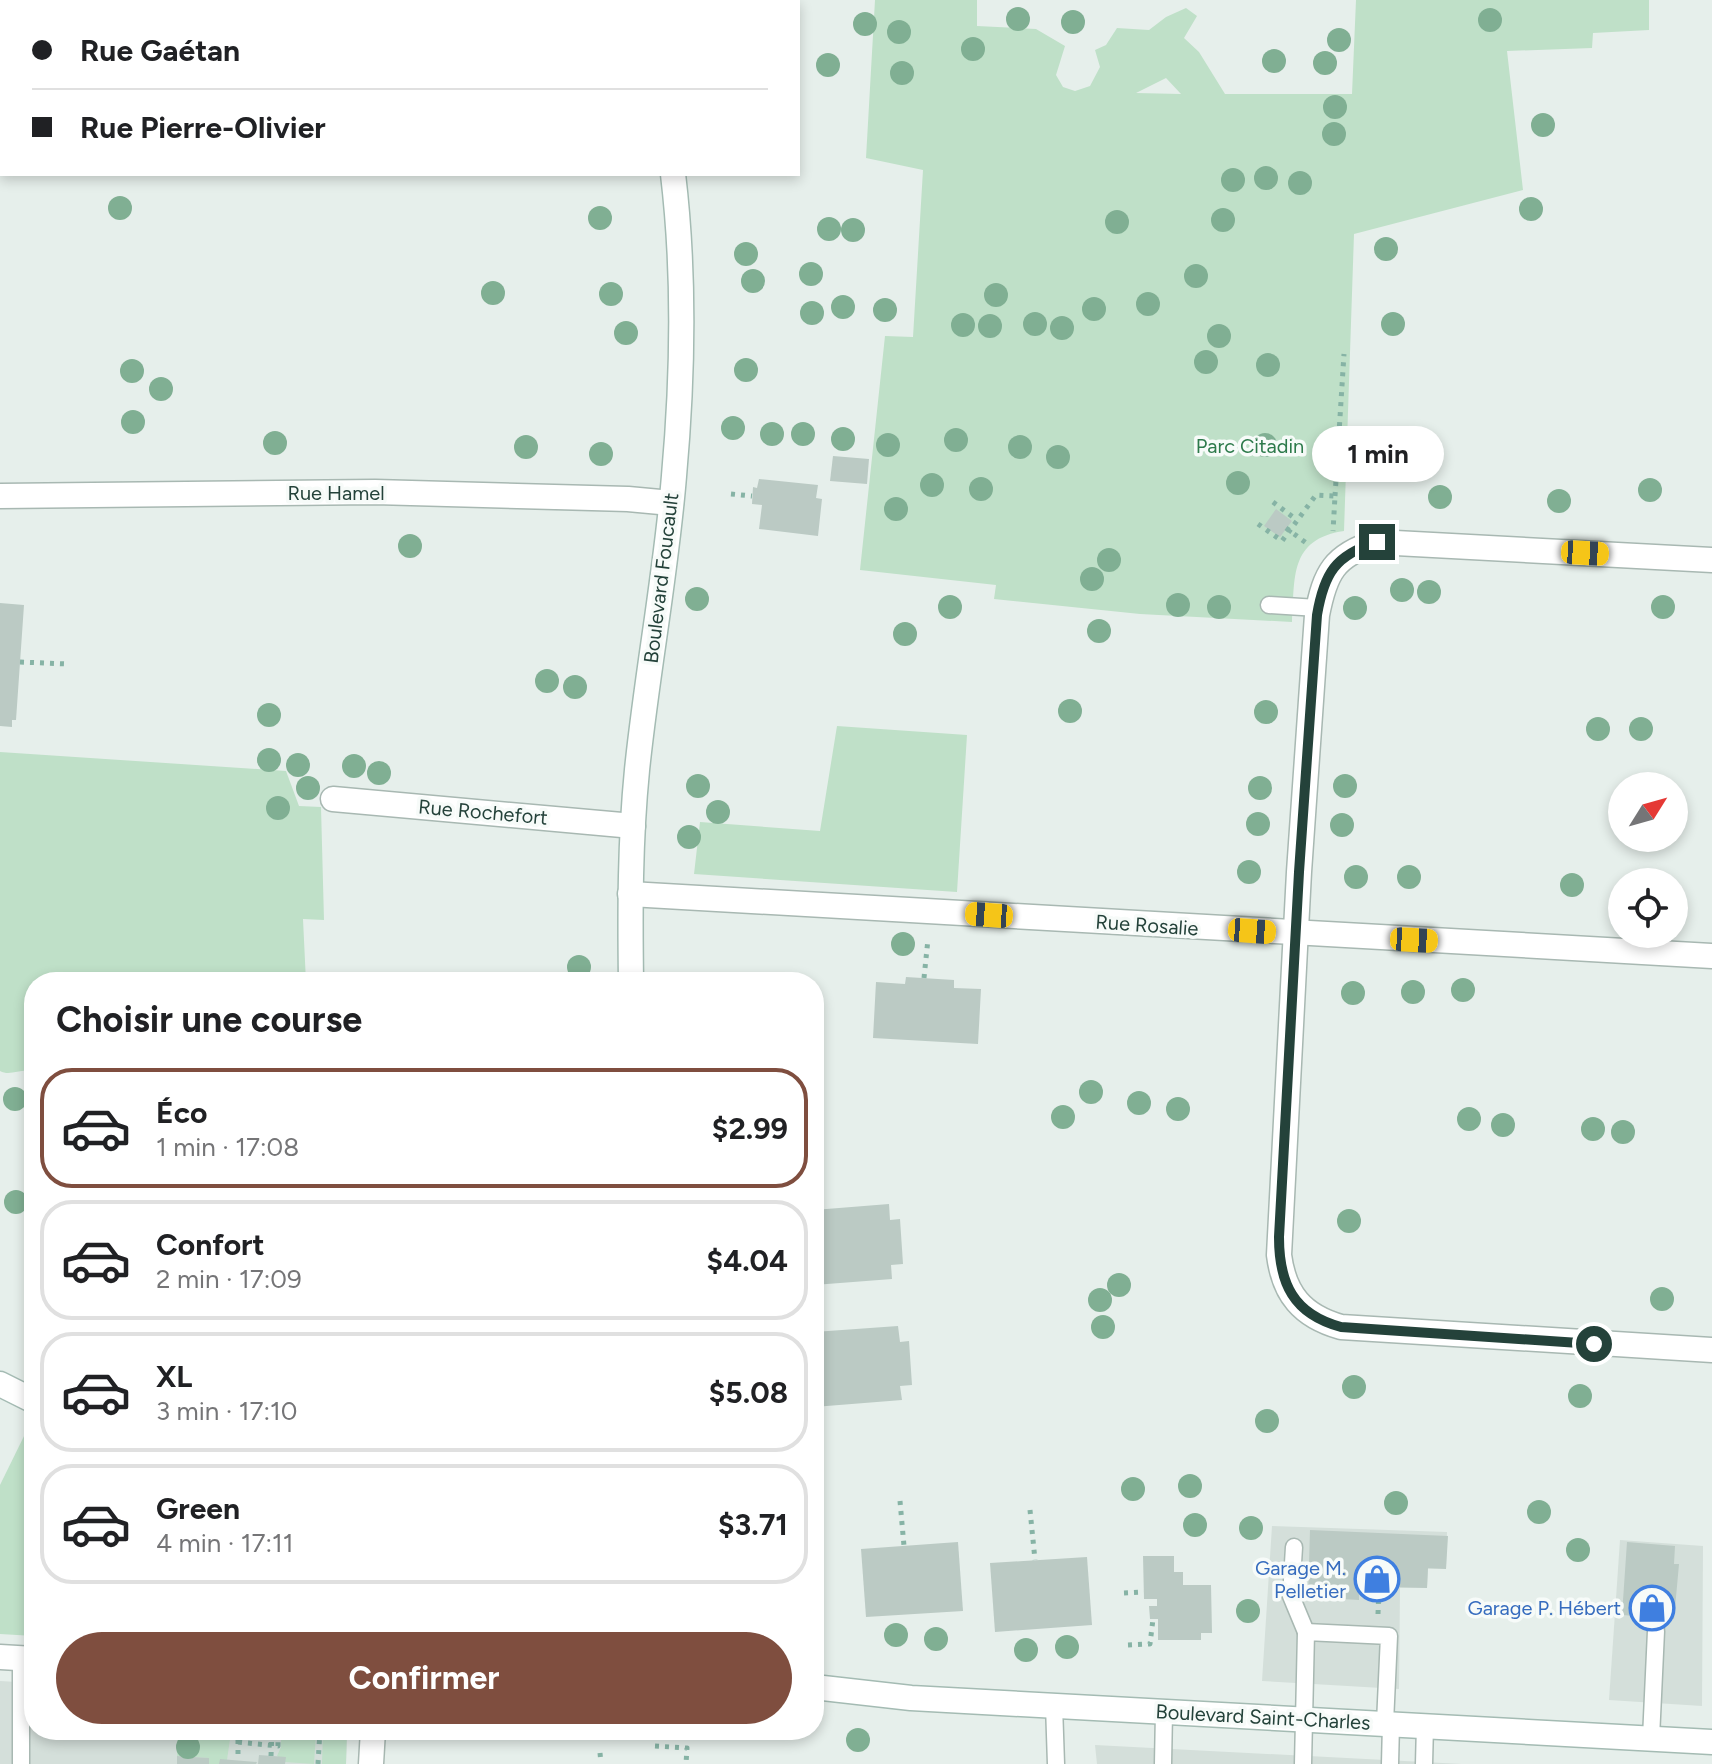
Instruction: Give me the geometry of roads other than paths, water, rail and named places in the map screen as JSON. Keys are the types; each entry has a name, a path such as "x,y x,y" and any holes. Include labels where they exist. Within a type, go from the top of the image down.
{"street":[{"name":"Boulevard Foucault","path":"631,972 630,894 637,772 678,434 681,336 673,176"},
{"name":"Rue Hamel","path":"0,496 375,492 671,503"},
{"path":"1712,560 1377,542 1359,548 1338,562 1327,576 1318,608 1279,1255 1286,1283 1304,1310 1324,1322 1357,1330 1712,1350"},
{"name":"Rue Rochefort","path":"333,799 633,826"},
{"name":"Rue Rosalie","path":"630,894 1712,956"},
{"path":"0,1384 24,1396"},
{"name":"Boulevard Saint-Charles","path":"824,1689 865,1695 1712,1742"},
{"path":"371,1764 372,1740"}],"lane":[{"path":"1269,605 1318,608"},
{"path":"1294,1547 1291,1596 1306,1632 1303,1764"},
{"path":"1651,1738 1656,1631"},
{"path":"1306,1632 1389,1636 1390,1764"},
{"path":"18,1658 21,1764"},
{"path":"1054,1705 1056,1764"},
{"path":"1163,1764 1164,1712"},
{"path":"1424,1764 1425,1725"}],"place":[{"name":"Garage M. Pelletier","path":"1377,1579"},
{"name":"Garage P. Hébert","path":"1652,1608"}],"park label":[{"name":"Parc Citadin","path":"1250,446"}]}
